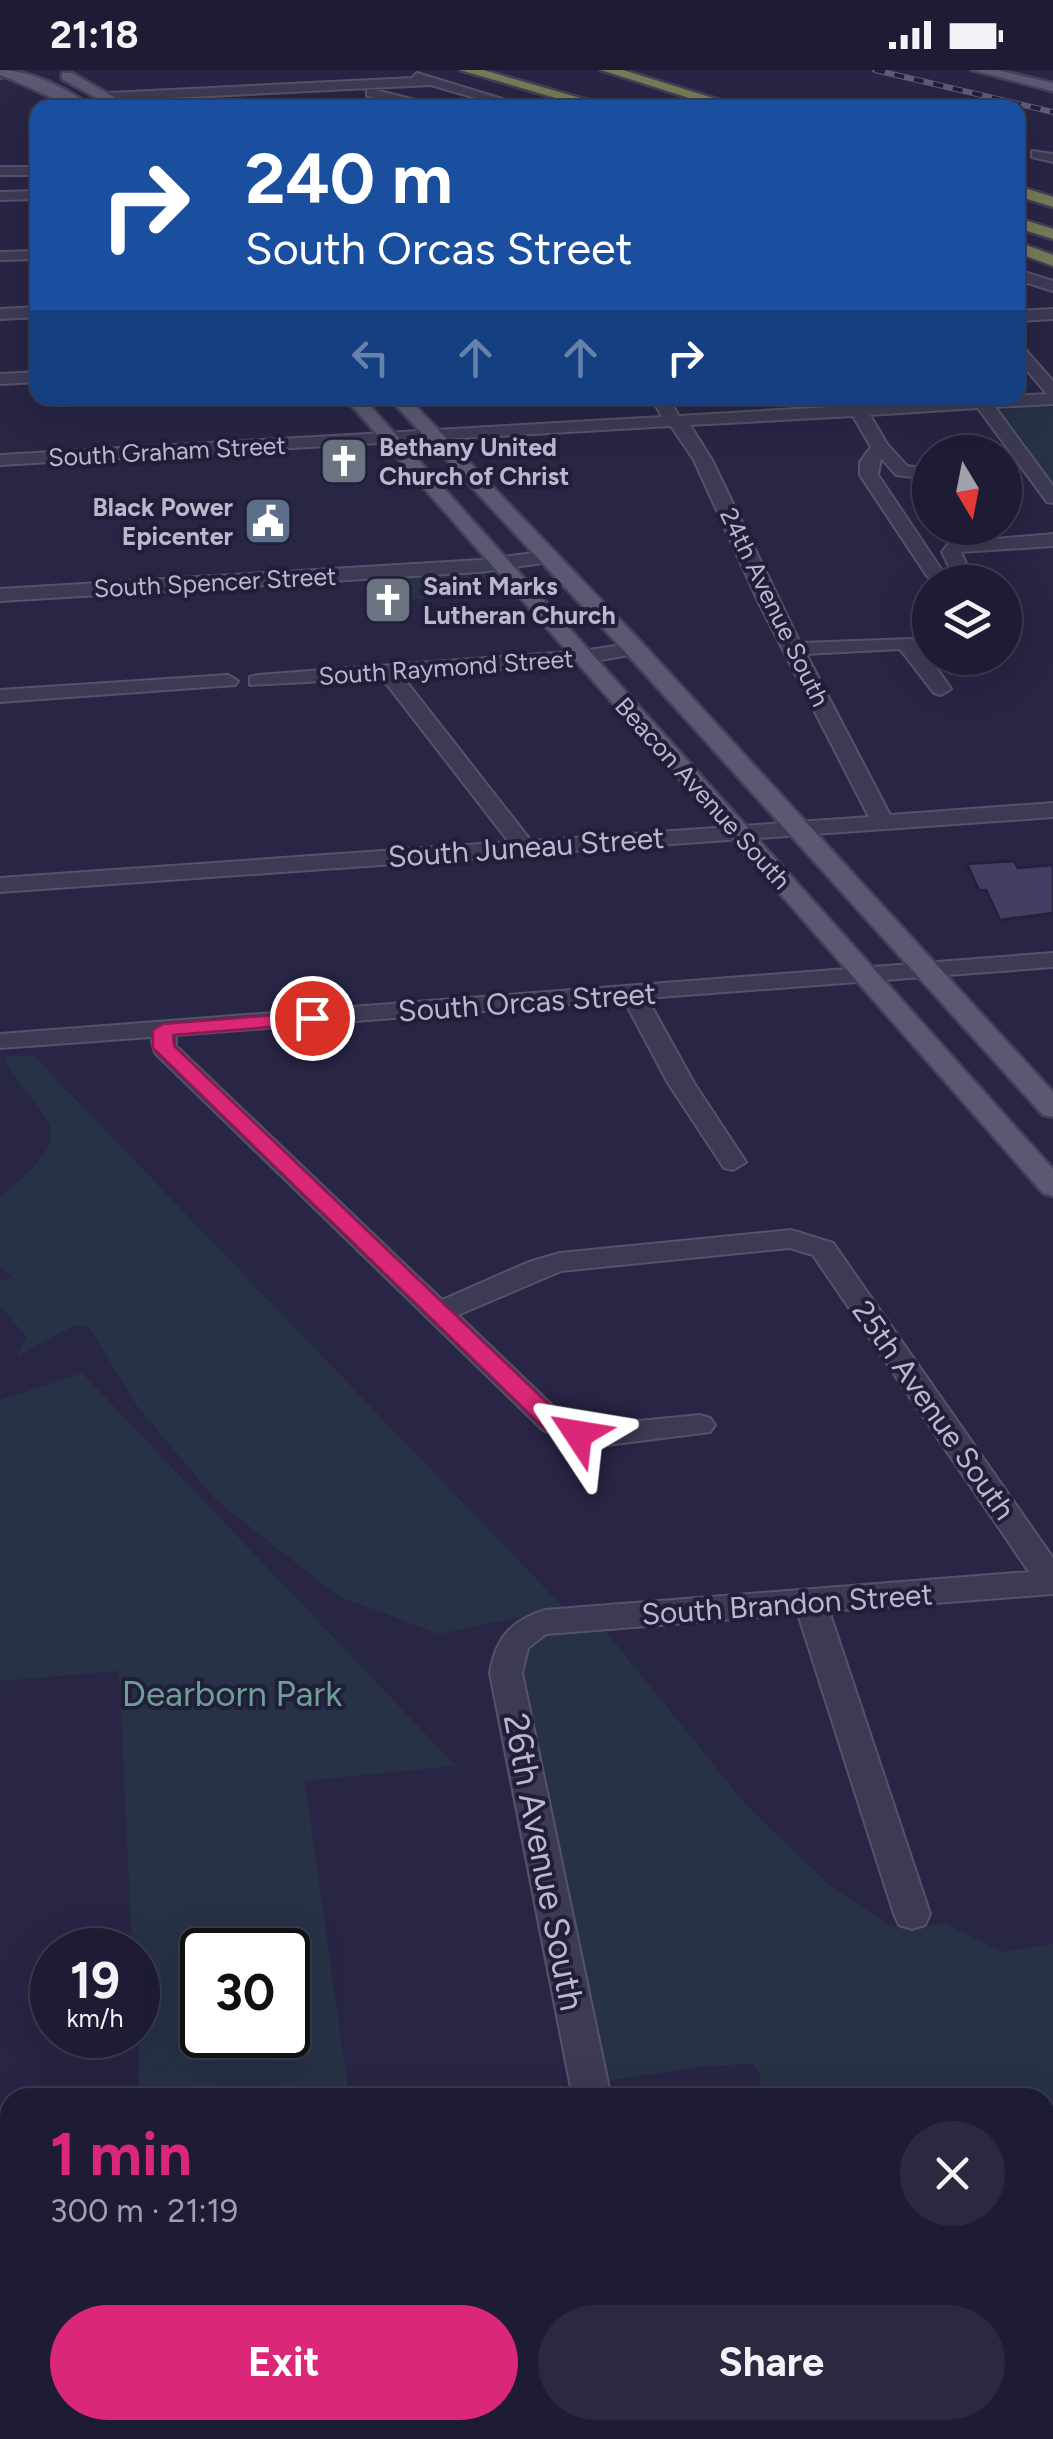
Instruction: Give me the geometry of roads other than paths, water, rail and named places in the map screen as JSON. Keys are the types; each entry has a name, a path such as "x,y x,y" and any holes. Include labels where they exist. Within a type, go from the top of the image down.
{"highway":[{"path":"468,70 579,100"},
{"path":"608,70 711,100"},
{"path":"1025,193 1053,202"},
{"path":"1025,225 1053,234"},
{"path":"1025,250 1053,261"}],"main road":[{"path":"979,70 1053,87"},
{"path":"6,72 68,100"},
{"path":"62,72 114,100"},
{"name":"Beacon Avenue South","path":"361,405 1053,1187"},
{"name":"Beacon Avenue South","path":"404,405 635,649 1051,1105"}],"street":[{"path":"391,70 498,100"},
{"path":"109,97 433,81"},
{"path":"345,85 399,100"},
{"path":"232,91 236,100"},
{"path":"1037,154 1053,158"},
{"path":"0,172 30,170"},
{"path":"0,196 30,194"},
{"path":"0,256 30,255"},
{"path":"1025,277 1053,286"},
{"path":"0,314 30,312"},
{"path":"1025,316 1053,314"},
{"path":"1025,359 1053,391"},
{"path":"0,379 30,377"},
{"name":"South Graham Street","path":"1025,401 1053,399"},
{"name":"24th Avenue South","path":"665,405 688,433 703,460 768,601 882,821"},
{"name":"South Graham Street","path":"0,460 965,405"},
{"path":"983,405 1053,498"},
{"path":"860,411 898,469 912,474"},
{"path":"880,447 869,462 870,475 913,546 940,579 963,576 952,549 1053,540"},
{"path":"1022,469 1030,468"},
{"name":"South Spencer Street","path":"0,595 500,564 549,556"},
{"path":"795,649 905,644 915,650 941,689"},
{"name":"South Raymond Street","path":"256,681 582,657 635,649"},
{"path":"388,672 524,847"},
{"path":"0,696 228,682"},
{"name":"South Juneau Street","path":"0,885 1053,810"},
{"name":"South Orcas Street","path":"0,1042 1053,960"},
{"path":"632,993 680,1082 733,1162"},
{"path":"163,1030 164,1048 553,1423 578,1434 597,1436 700,1424"},
{"name":"25th Avenue South","path":"438,1313 560,1262 791,1238 810,1243 822,1250 1053,1582"},
{"name":"South Brandon Street","path":"522,1630 544,1622 812,1604 1053,1582"},
{"path":"812,1604 912,1914"},
{"name":"26th Avenue South","path":"522,1630 510,1647 506,1673 590,2088"}],"railway":[{"path":"875,70 1002,100"},
{"path":"1025,105 1053,112"}],"place":[{"name":"Bethany United Church of Christ","path":"344,461"},
{"name":"Black Power Epicenter","path":"268,521"},
{"name":"Saint Marks Lutheran Church","path":"388,600"}],"park label":[{"name":"Dearborn Park","path":"232,1694"}]}
